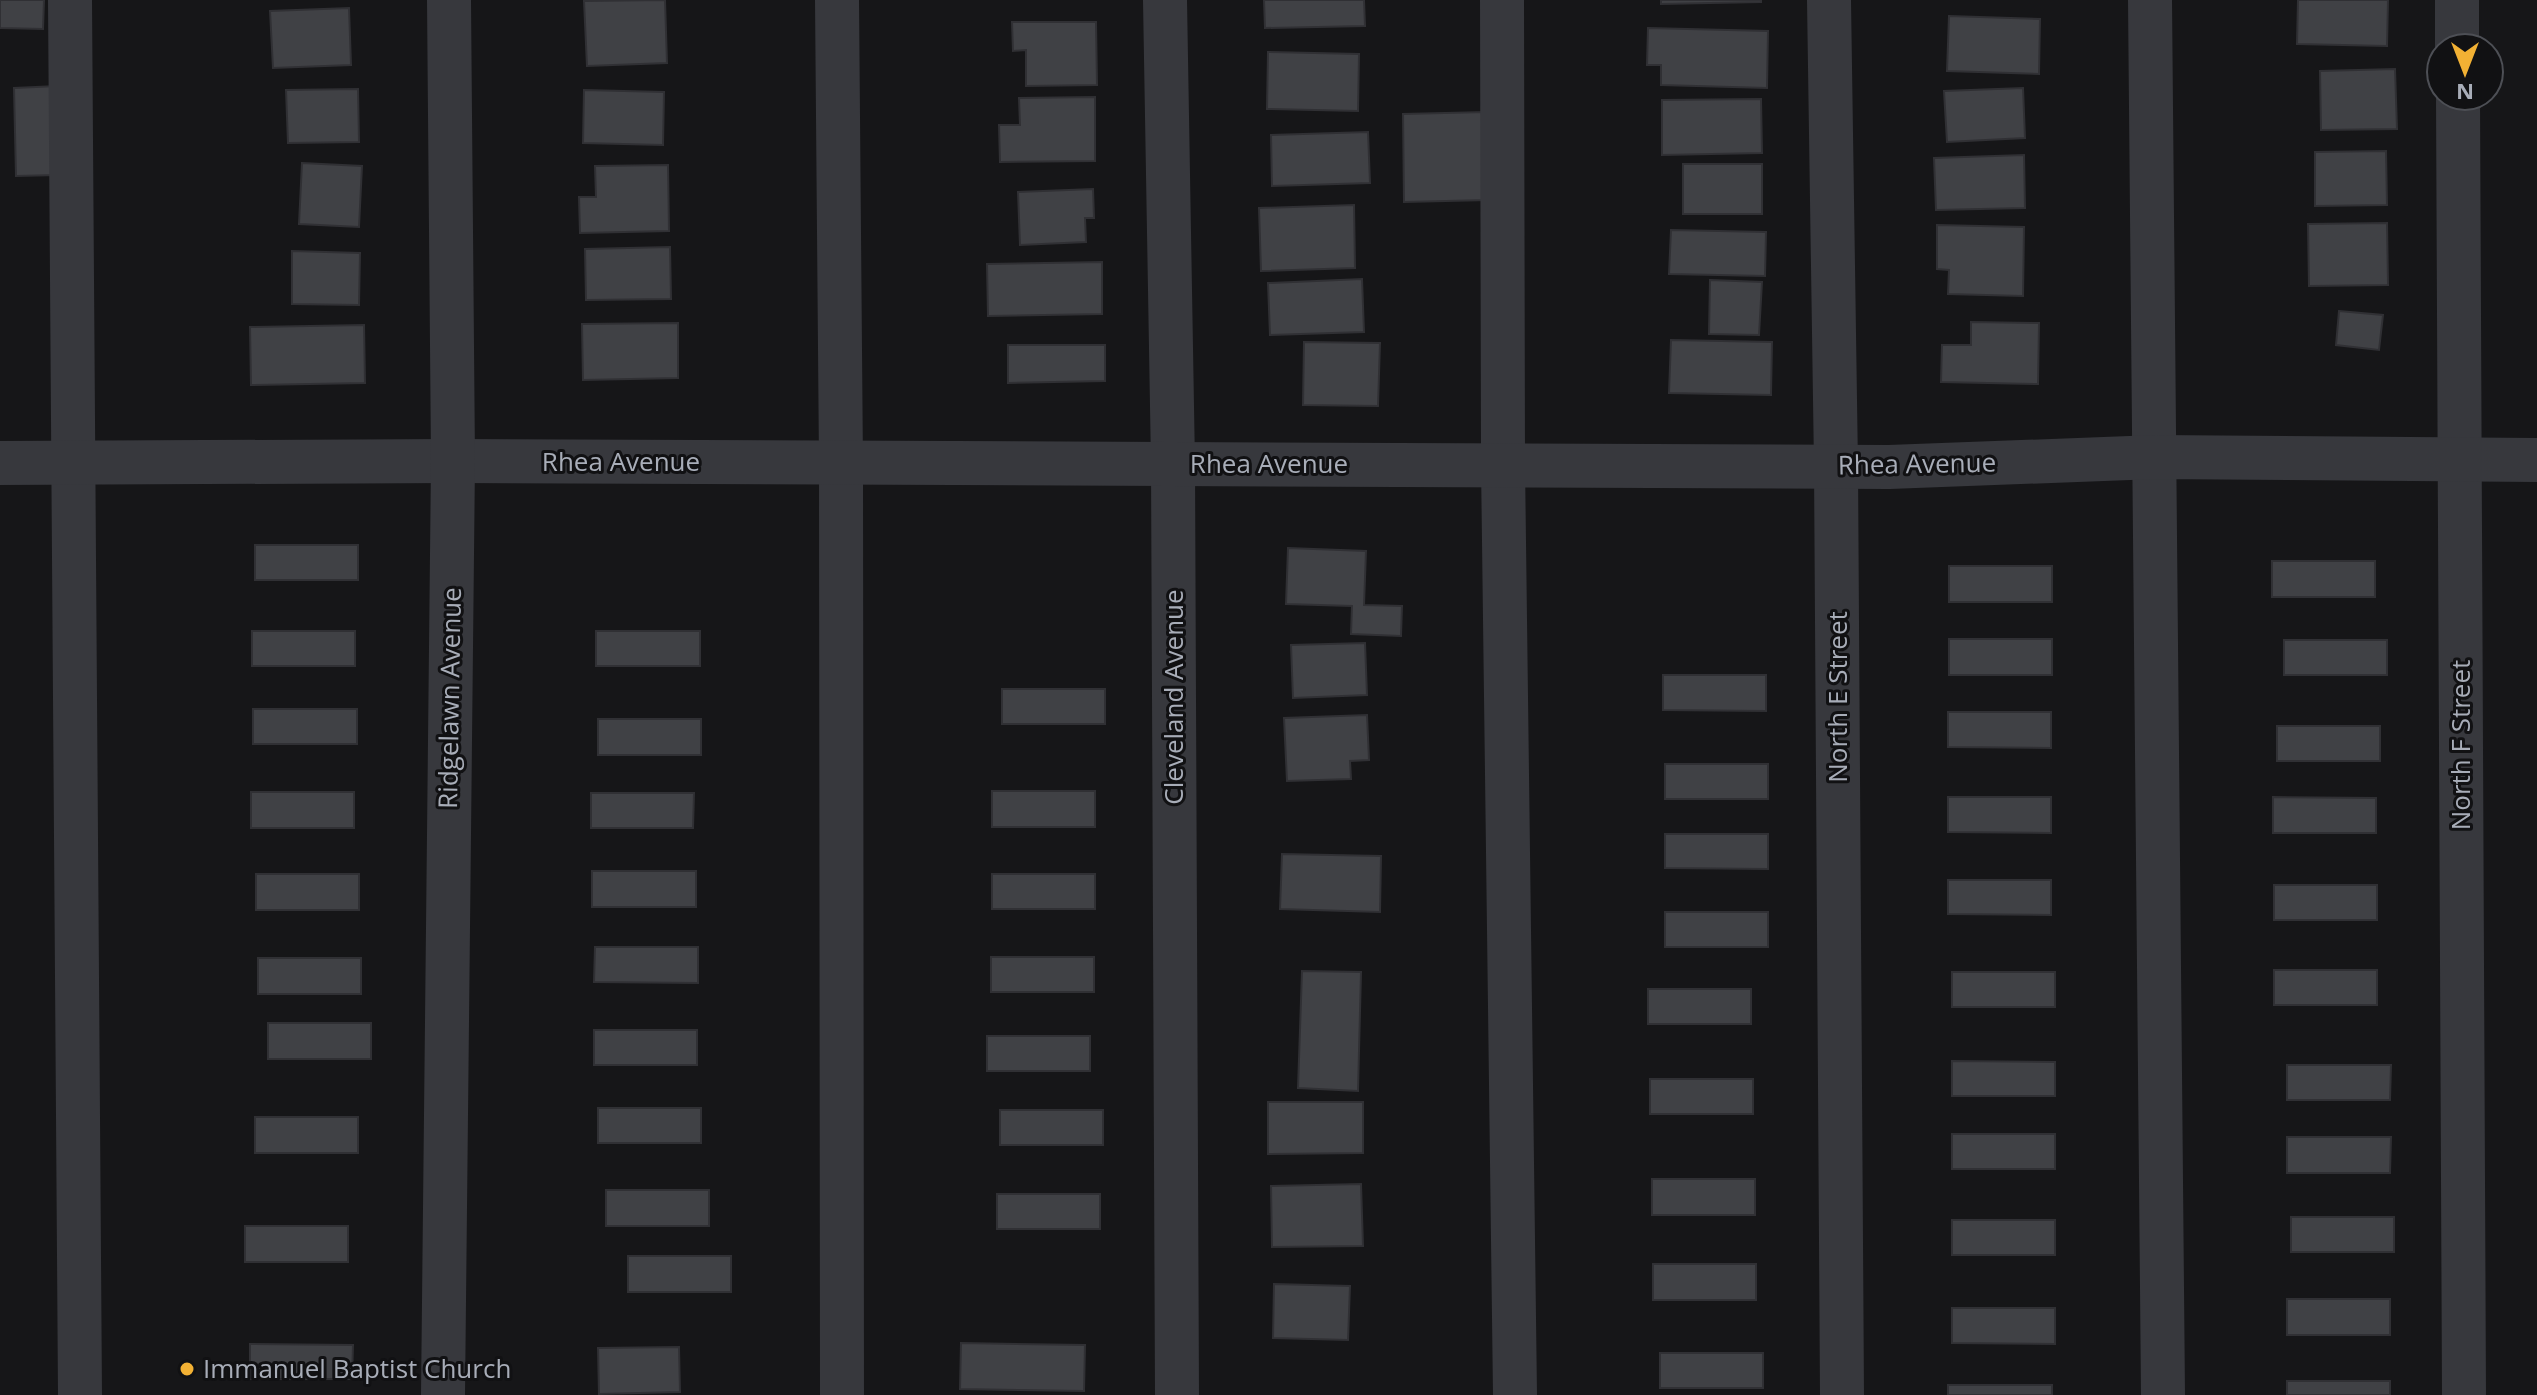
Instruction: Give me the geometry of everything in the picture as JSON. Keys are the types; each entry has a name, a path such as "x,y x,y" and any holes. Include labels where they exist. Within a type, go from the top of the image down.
{"street":[{"path":"70,0 80,1395"},
{"name":"Ridgelawn Avenue","path":"443,1395 453,461 449,0"},
{"path":"837,0 842,1395"},
{"name":"Cleveland Avenue","path":"1165,0 1173,464 1177,1395"},
{"path":"1502,0 1503,464 1515,1395"},
{"name":"North E Street","path":"1829,0 1836,466 1842,1395"},
{"path":"2150,0 2163,1395"},
{"path":"2457,0 2457,32"},
{"name":"North F Street","path":"2458,112 2464,1395"},
{"name":"Rhea Avenue","path":"0,463 453,461 1889,467 2156,457 2537,460"}],"building":[{"path":"0,0 44,0 43,29 0,28"},
{"path":"665,0 667,63 587,66 584,1"},
{"path":"1264,0 1364,0 1365,26 1265,28"},
{"path":"1661,0 1761,0 1761,2 1661,4"},
{"path":"2298,0 2388,0 2387,46 2297,44"},
{"path":"349,8 351,65 273,68 270,11"},
{"path":"1949,16 2040,19 2039,74 1947,71"},
{"path":"1012,22 1096,22 1097,85 1026,86 1026,50 1013,51"},
{"path":"1648,28 1768,31 1767,88 1661,85 1661,65 1647,65"},
{"path":"1268,52 1359,54 1358,111 1267,109"},
{"path":"2395,69 2397,129 2321,130 2320,71"},
{"path":"57,86 58,175 16,176 14,88"},
{"path":"2023,88 2025,138 1947,142 1944,91"},
{"path":"358,89 359,142 288,143 286,90"},
{"path":"584,90 664,92 663,145 583,143"},
{"path":"1095,97 1095,161 1000,162 999,125 1020,125 1019,98"},
{"path":"1761,99 1762,153 1662,155 1662,100"},
{"path":"1486,112 1488,200 1404,202 1403,114"},
{"path":"1368,132 1370,183 1272,186 1271,135"},
{"path":"2386,151 2387,205 2315,206 2315,152"},
{"path":"2024,155 2025,208 1936,210 1934,158"},
{"path":"302,163 362,166 359,227 299,224"},
{"path":"1683,164 1762,164 1762,214 1683,214"},
{"path":"668,165 669,231 580,233 579,197 596,197 595,166"},
{"path":"1093,189 1094,218 1085,218 1086,242 1020,245 1018,192"},
{"path":"1354,205 1355,268 1261,271 1259,208"},
{"path":"2387,223 2388,285 2309,286 2308,224"},
{"path":"1937,225 2024,227 2023,296 1948,294 1949,270 1937,269"},
{"path":"1671,230 1766,232 1765,276 1669,274"},
{"path":"670,247 671,299 586,300 585,249"},
{"path":"292,251 360,253 359,305 292,304"},
{"path":"1102,262 1102,314 988,316 987,264"},
{"path":"1362,279 1364,332 1270,335 1268,283"},
{"path":"1710,280 1762,282 1759,335 1709,334"},
{"path":"2339,311 2383,315 2379,350 2336,345"},
{"path":"1971,322 2039,323 2038,384 1941,382 1942,345 1971,345"},
{"path":"678,323 678,378 583,380 582,324"},
{"path":"364,325 365,383 251,385 250,327"},
{"path":"1671,340 1772,342 1771,395 1669,393"},
{"path":"1304,342 1380,343 1378,406 1303,405"},
{"path":"1008,345 1105,345 1105,381 1008,383"},
{"path":"255,545 358,545 358,580 255,580"},
{"path":"1288,548 1366,551 1364,605 1402,606 1401,636 1351,634 1352,606 1286,604"},
{"path":"2272,561 2375,561 2375,597 2272,597"},
{"path":"1949,566 2052,566 2052,602 1949,602"},
{"path":"252,631 355,631 355,666 252,666"},
{"path":"596,631 700,631 700,666 596,666"},
{"path":"1949,639 2052,639 2052,675 1949,675"},
{"path":"2284,640 2387,640 2387,675 2284,675"},
{"path":"1365,643 1367,695 1293,698 1291,645"},
{"path":"1663,675 1766,675 1766,711 1663,710"},
{"path":"1002,689 1105,689 1105,724 1002,724"},
{"path":"253,709 357,709 357,744 253,744"},
{"path":"1948,712 2051,712 2051,748 1948,747"},
{"path":"1367,715 1369,760 1350,761 1351,779 1287,781 1284,718"},
{"path":"598,719 701,719 701,755 598,755"},
{"path":"2277,726 2380,726 2380,761 2277,761"},
{"path":"1665,764 1768,764 1768,799 1665,799"},
{"path":"992,791 1095,791 1095,827 992,827"},
{"path":"251,792 354,792 354,828 251,828"},
{"path":"591,793 694,793 693,828 591,828"},
{"path":"1948,797 2051,797 2051,833 1948,832"},
{"path":"2273,797 2376,798 2376,833 2273,833"},
{"path":"1665,834 1768,834 1768,869 1665,868"},
{"path":"1282,854 1381,856 1380,912 1280,909"},
{"path":"592,871 696,871 696,907 592,907"},
{"path":"256,874 359,874 359,910 256,910"},
{"path":"992,874 1095,874 1095,909 992,909"},
{"path":"1948,880 2051,880 2051,915 1948,914"},
{"path":"2274,885 2377,885 2377,920 2274,920"},
{"path":"1665,912 1768,912 1768,947 1665,947"},
{"path":"595,947 698,947 698,983 594,982"},
{"path":"991,957 1094,957 1094,992 991,992"},
{"path":"258,958 361,958 361,994 258,994"},
{"path":"2274,970 2377,970 2377,1005 2274,1005"},
{"path":"1302,971 1361,972 1358,1091 1298,1088"},
{"path":"1952,972 2055,972 2055,1007 1952,1007"},
{"path":"1648,989 1751,989 1751,1024 1648,1024"},
{"path":"268,1023 371,1023 371,1059 268,1059"},
{"path":"594,1030 697,1030 697,1065 594,1065"},
{"path":"987,1036 1090,1036 1090,1071 987,1071"},
{"path":"1952,1061 2055,1062 2055,1096 1952,1096"},
{"path":"2287,1065 2391,1065 2390,1100 2287,1100"},
{"path":"1650,1079 1753,1079 1753,1114 1650,1114"},
{"path":"1268,1102 1363,1102 1363,1153 1268,1154"},
{"path":"598,1108 701,1108 701,1143 598,1143"},
{"path":"1000,1110 1103,1110 1103,1145 1000,1145"},
{"path":"255,1117 358,1117 358,1153 255,1153"},
{"path":"1952,1134 2055,1134 2055,1169 1952,1169"},
{"path":"2287,1137 2391,1137 2390,1173 2287,1173"},
{"path":"1652,1179 1755,1179 1755,1215 1652,1215"},
{"path":"1361,1184 1363,1246 1272,1247 1271,1186"},
{"path":"606,1190 709,1190 709,1226 606,1226"},
{"path":"997,1194 1100,1194 1100,1229 997,1229"},
{"path":"2291,1217 2394,1217 2394,1252 2291,1252"},
{"path":"1952,1220 2055,1220 2055,1255 1952,1255"},
{"path":"245,1226 348,1226 348,1262 245,1262"},
{"path":"628,1256 731,1256 731,1292 628,1292"},
{"path":"1653,1264 1756,1264 1756,1300 1653,1300"},
{"path":"1274,1284 1350,1286 1348,1340 1273,1338"},
{"path":"2287,1299 2390,1299 2390,1335 2287,1335"},
{"path":"1952,1308 2055,1308 2055,1344 1952,1343"},
{"path":"961,1343 1085,1345 1084,1391 960,1389"},
{"path":"250,1344 353,1345 352,1379 250,1379"},
{"path":"679,1347 680,1392 599,1394 598,1348"},
{"path":"1660,1353 1763,1353 1763,1388 1660,1388"},
{"path":"2287,1381 2390,1381 2390,1395 2287,1395"},
{"path":"1948,1385 2052,1385 2052,1395 1948,1395"}],"place":[{"name":"Immanuel Baptist Church","path":"187,1369"}]}
